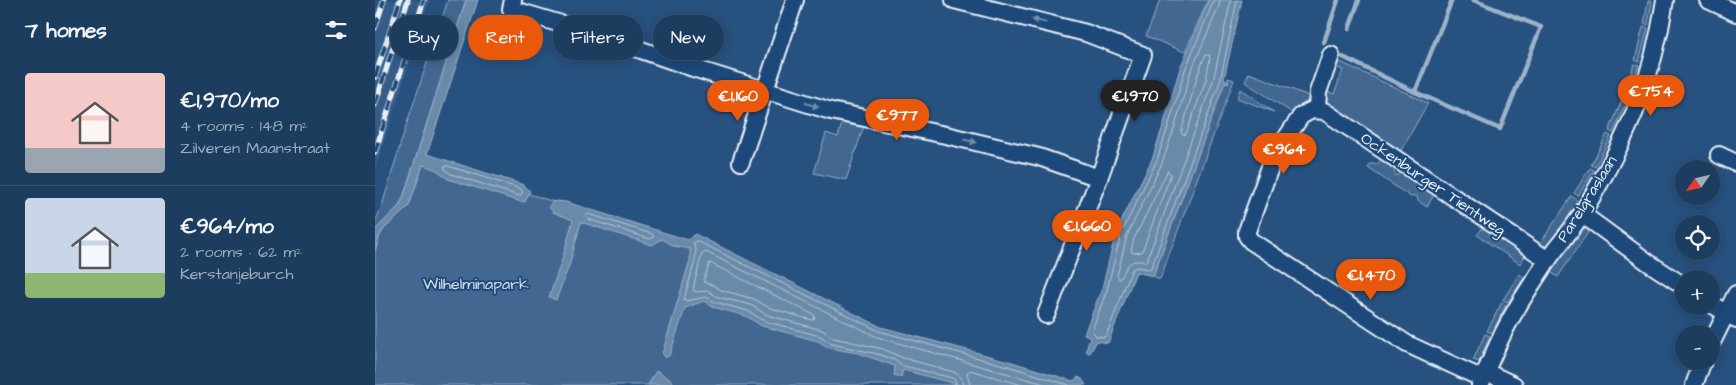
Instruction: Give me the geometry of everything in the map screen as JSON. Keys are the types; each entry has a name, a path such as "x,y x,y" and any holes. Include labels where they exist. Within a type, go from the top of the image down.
{"street":[{"path":"741,162 795,0"},
{"path":"954,0 1086,33 1143,55 1099,178 1046,315"},
{"name":"Parelgraslaan","path":"1483,379 1508,323 1548,260 1582,214 1613,160 1637,110 1649,75 1665,0"},
{"path":"1708,0 1736,13"},
{"path":"512,4 598,35 831,111 1041,158 1099,178"},
{"path":"1331,55 1318,92 1317,109 1306,112 1301,116 1274,156 1247,231 1247,236 1251,241 1407,344 1483,379 1514,385"},
{"name":"Ockenburger Tientweg","path":"1317,109 1324,111 1548,260"},
{"path":"1719,154 1736,163"},
{"path":"1736,172 1734,175 1736,176"},
{"path":"1582,214 1642,259 1675,280"},
{"path":"1720,331 1731,316 1736,294"},
{"path":"1720,309 1731,316"}],"shaded area":[{"path":"379,0 430,0 425,15 390,15 390,60 411,60 375,170 375,11"}],"green space":[{"path":"448,0 466,0 458,25 458,15 443,15"},
{"path":"1160,0 1208,0 1185,52 1146,36"},
{"path":"1648,1 1652,1 1648,25 1644,24"},
{"path":"1643,27 1648,28 1639,62 1635,60"},
{"path":"428,60 447,60 403,198 399,206 375,230 375,222 381,209"},
{"path":"1336,60 1428,103 1399,154 1328,106 1325,102 1326,91 1334,94 1343,70 1333,66"},
{"path":"1634,64 1639,65 1628,98 1624,96"},
{"path":"1249,73 1309,96 1307,104 1294,114 1245,82"},
{"path":"1228,78 1234,80 1160,279 1153,276 1225,82 1228,83"},
{"path":"1240,89 1274,112 1237,98"},
{"path":"1622,100 1627,101 1613,133 1609,131"},
{"path":"843,120 865,123 846,180 814,173 826,133 838,137"},
{"path":"1607,134 1611,136 1595,167 1591,165"},
{"name":"Wilhelminapark","path":"424,160 697,248 1015,385 375,385 375,251 384,229 409,206"},
{"path":"1381,160 1394,169 1395,175 1401,173 1434,195 1427,207 1418,201 1417,196 1411,197 1368,168 1371,164 1377,164"},
{"path":"1590,168 1594,170 1578,196 1574,193"},
{"path":"1572,196 1579,202 1554,241 1547,246 1539,245"},
{"path":"1484,226 1526,254 1520,264 1477,235"},
{"path":"1581,227 1591,228 1558,277 1549,271"},
{"path":"1519,274 1528,280 1526,283 1522,281 1508,302 1503,300"},
{"path":"1502,302 1506,305 1492,333 1487,331"},
{"path":"1485,334 1490,336 1479,362 1473,360"}],"water":[{"path":"466,0 478,0 473,15 468,15 468,30 427,154 524,185 530,191 525,202 518,201 448,179 437,170 423,165 409,206 384,229 375,251 375,230 399,206 403,198 447,60 458,60 458,25"},
{"path":"1209,0 1242,0 1224,79 1229,81 1228,83 1225,82 1153,276 1136,272 1108,343 1097,341 1090,353 1087,353 1090,337 1084,334 1102,288 1116,232 1152,159 1180,68"},
{"path":"556,201 566,202 688,240 695,234 881,327 1012,362 1073,381 1078,377 1086,385 960,385 903,370 901,377 894,375 895,366 858,353 829,348 818,341 762,326 746,316 713,307 704,301 685,308 670,354 668,357 664,357 662,354 690,260 690,249 674,246 662,239 652,245 581,222 570,263 556,300 549,297 573,220 553,212 549,207 551,203"},
{"path":"656,371 671,380 673,385 648,385"}],"waterway":[{"path":"1324,42 1338,0"},
{"path":"1349,29 1359,0"},
{"path":"1415,92 1452,0"},
{"path":"1343,57 1415,92 1500,129 1541,27 1473,0"}],"railway":[{"path":"375,28 384,0"},
{"path":"375,77 400,0"},
{"path":"375,105 408,0"},
{"path":"375,152 424,0"}]}
